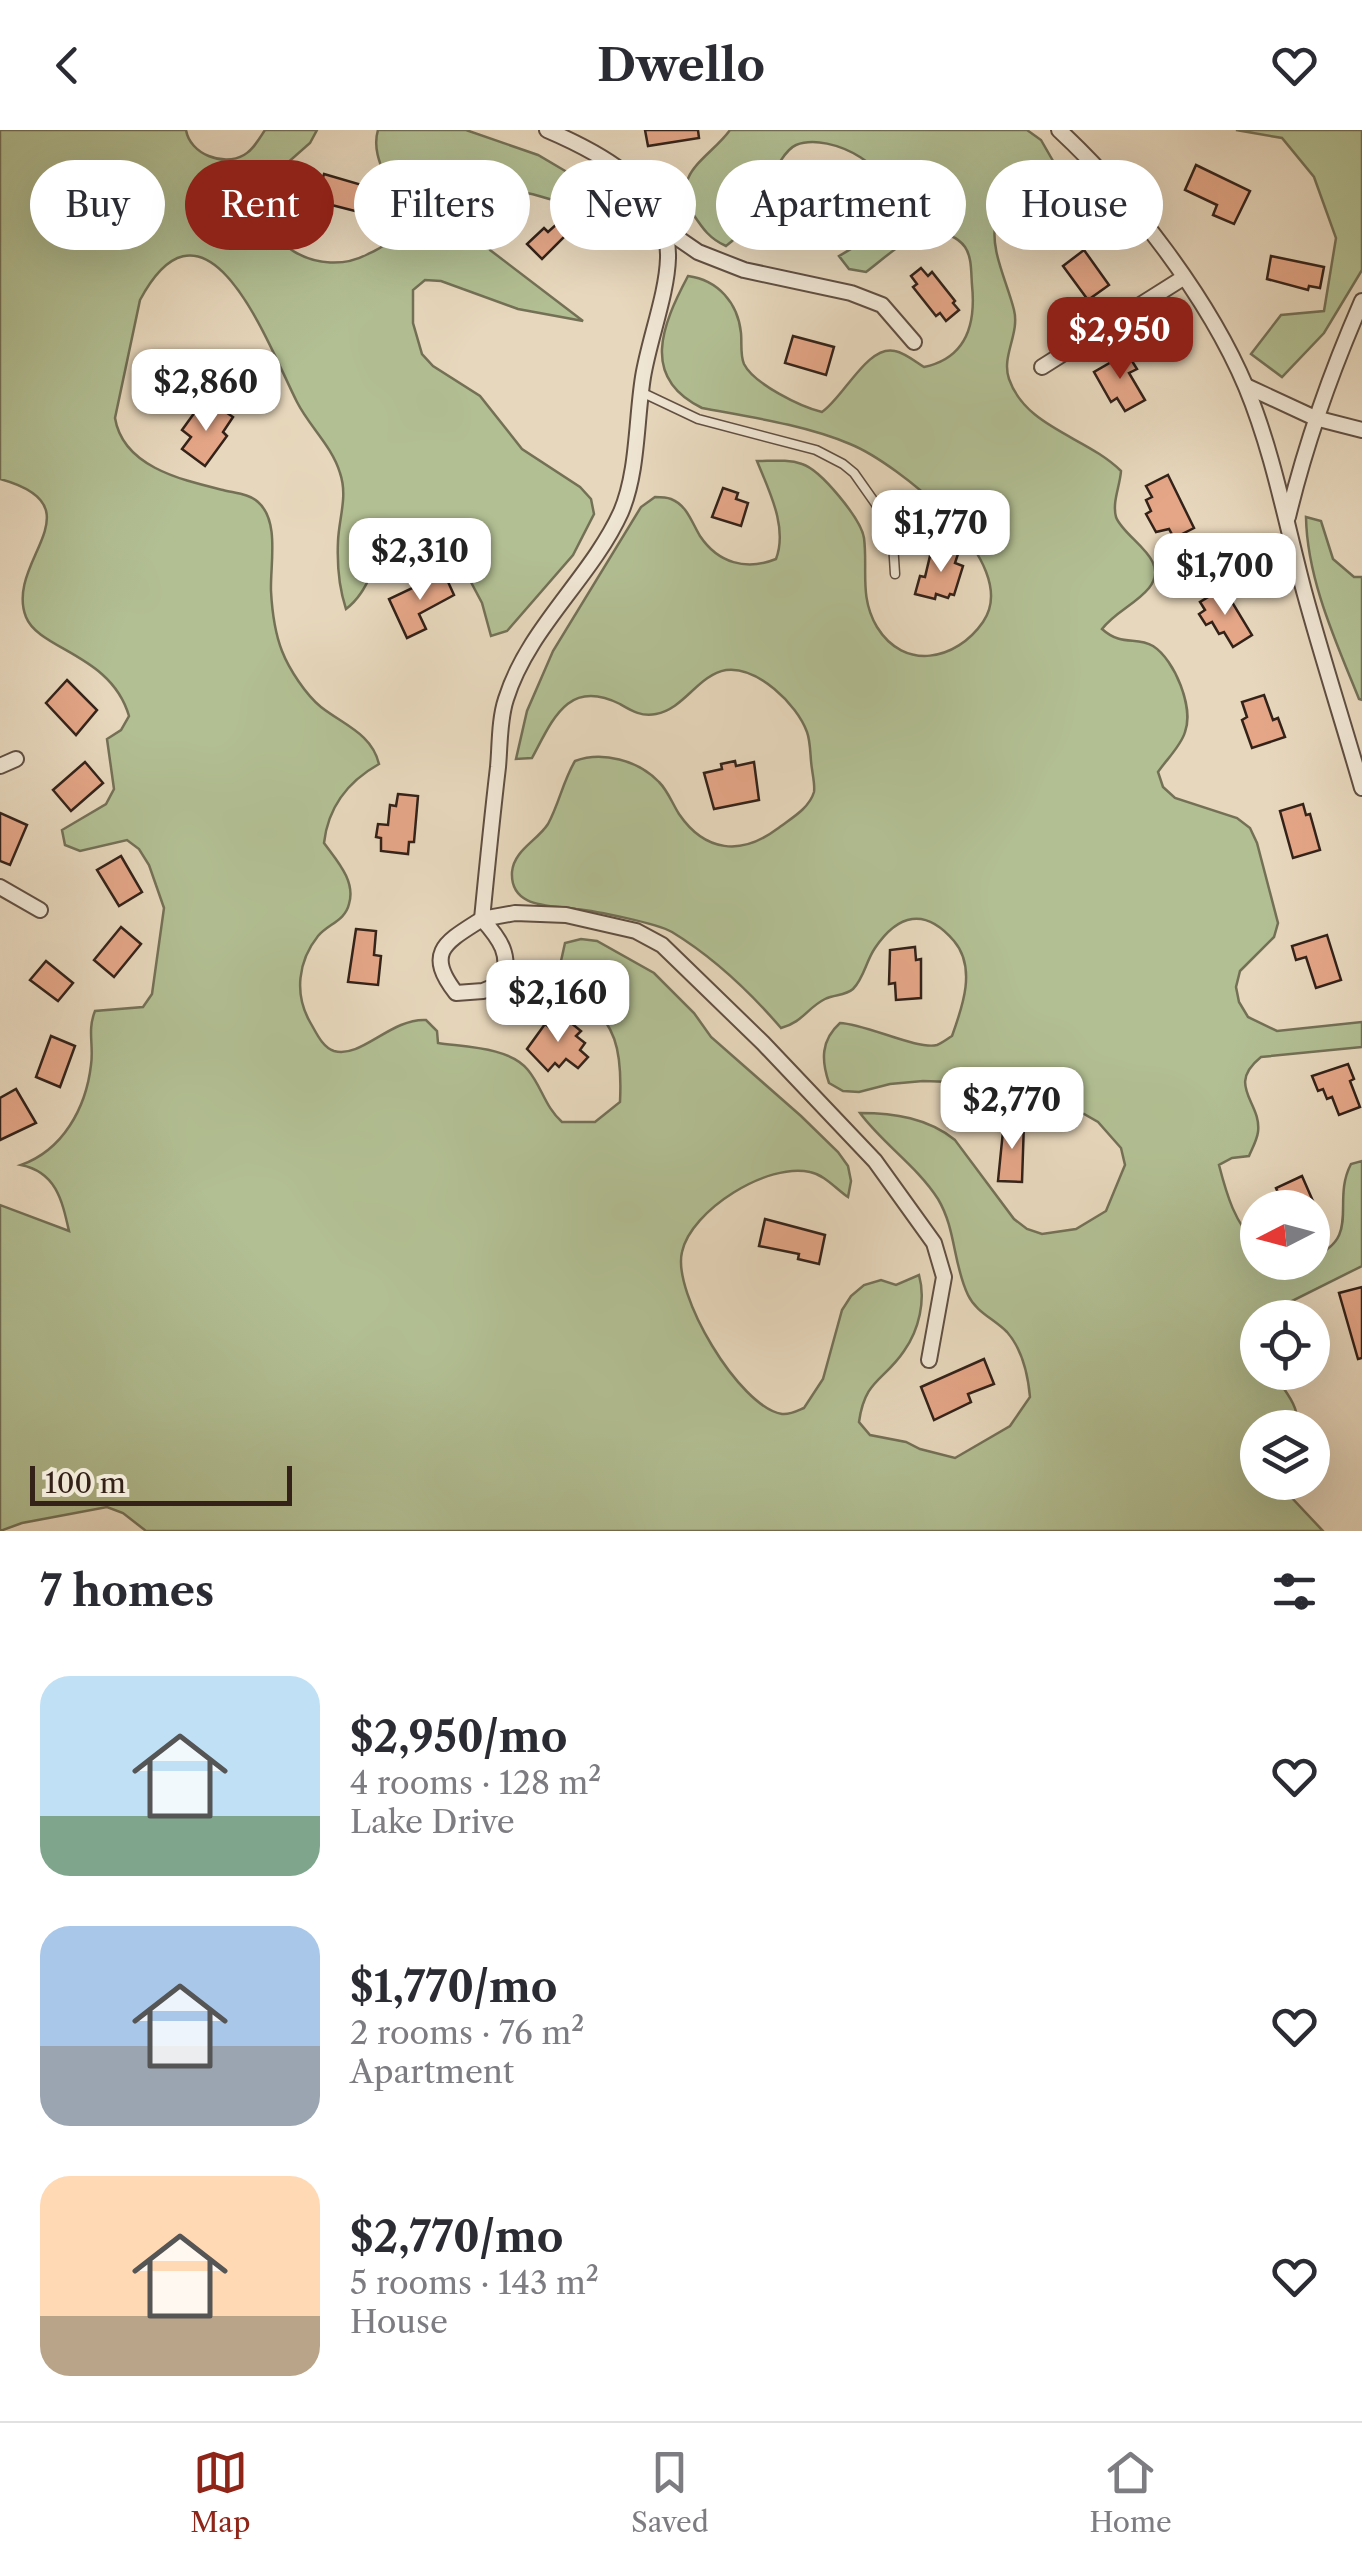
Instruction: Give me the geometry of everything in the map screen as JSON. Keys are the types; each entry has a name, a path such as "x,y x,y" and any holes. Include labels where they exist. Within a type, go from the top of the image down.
{"street":[{"path":"546,130 606,160"},
{"path":"1060,130 1159,240 1215,328 1246,386 1362,788"},
{"path":"667,250 634,435 634,470 620,513 533,645 505,701 482,919 501,940 508,967 502,983 483,992 456,993 441,974 440,954 450,939 482,919 515,913 566,915 636,931 662,946 763,1043 874,1161 934,1243 944,1276 930,1360"},
{"path":"695,250 744,270 851,293 882,305 914,342"},
{"path":"1042,367 1182,278"},
{"path":"1287,523 1315,418 1362,300"},
{"path":"1246,386 1315,418 1362,430"},
{"path":"0,766 16,759"},
{"path":"0,886 40,910"}],"lane":[{"path":"641,392 698,419 816,450 843,464 854,473 892,527 895,574"}],"green space":[{"path":"0,130 186,130 201,152 227,160 185,160 185,250 292,250 330,263 349,261 376,250 490,250 583,321 518,309 441,281 425,280 413,290 413,323 422,354 433,366 480,396 522,449 580,487 591,499 594,514 573,555 507,631 491,636 482,603 464,569 448,566 405,535 385,552 362,591 346,609 338,558 342,482 336,463 297,402 253,313 212,263 189,255 165,266 140,300 115,418 120,435 129,449 157,469 251,497 265,510 272,532 273,614 285,658 310,696 364,738 379,764 357,779 341,797 326,830 324,843 344,872 350,896 344,914 318,936 306,956 300,978 305,1011 323,1043 334,1051 344,1052 401,1025 426,1020 437,1031 438,1043 486,1049 520,1062 562,1122 595,1122 620,1102 618,1053 607,1023 561,961 565,943 597,941 654,973 694,1013 711,1037 838,1152 848,1166 851,1181 848,1197 810,1172 774,1174 734,1192 700,1220 682,1252 682,1270 687,1294 712,1346 747,1392 765,1407 782,1414 793,1412 804,1408 823,1379 842,1310 851,1296 864,1285 881,1280 896,1285 919,1275 921,1304 914,1334 866,1397 859,1422 870,1435 955,1458 1010,1426 1030,1397 1026,1371 1012,1339 968,1295 938,1199 860,1113 910,1118 945,1133 955,1140 1014,1219 1042,1234 1076,1229 1106,1211 1125,1165 1121,1148 1098,1122 1084,1114 1065,1111 1011,1084 923,1081 859,1092 843,1091 829,1083 824,1051 829,1036 840,1023 928,1046 952,1036 965,988 965,963 954,941 933,923 912,919 893,928 875,948 853,989 825,999 781,1028 730,976 672,932 611,915 534,903 518,893 513,884 514,864 548,824 575,761 608,757 641,768 662,786 689,827 712,843 724,846 764,838 798,813 814,792 808,736 794,710 763,680 738,670 716,673 675,706 651,715 602,697 575,699 555,717 532,758 516,759 527,711 553,651 641,507 655,497 671,499 685,510 715,553 744,564 776,559 778,522 757,461 786,461 810,468 848,508 864,538 865,583 871,616 888,641 915,655 930,656 959,645 972,635 983,622 991,598 986,572 950,518 924,493 871,455 833,437 702,408 670,382 663,366 662,349 671,313 688,276 699,278 725,295 736,312 743,360 749,372 779,394 822,412 875,355 895,351 924,367 950,356 970,326 973,299 966,250 966,160 864,160 844,149 811,142 796,145 781,160 716,160 716,240 696,218 696,166 730,130 1027,130 1041,140 1052,160 986,160 986,250 996,250 1015,319 1007,362 1009,379 1017,396 1043,421 1121,471 1116,517 1151,559 1155,578 1144,594 1102,629 1122,640 1153,646 1169,662 1185,698 1187,722 1180,742 1158,772 1163,787 1175,798 1237,818 1250,828 1278,923 1274,937 1240,971 1236,987 1239,1002 1248,1017 1277,1031 1362,1022 1362,1047 1261,1057 1251,1067 1245,1086 1258,1121 1256,1141 1249,1156 1219,1165 1240,1222 1240,1280 1330,1280 1330,1247 1341,1229 1346,1178 1351,1164 1362,1161 1362,1266 1294,1300 1240,1300 1240,1390 1285,1390 1295,1410 1240,1410 1240,1500 1294,1500 1323,1531 146,1531 123,1513 107,1507 0,1531 0,1205 69,1231 56,1189 42,1174 21,1165 49,1149 78,1112 92,1058 91,1025 95,1011 143,1007 152,994 164,908 149,865 139,849 127,840 80,851 65,845 62,830 106,804 114,789 107,739 121,730 129,716 107,679 45,638 26,617 23,596 43,538 47,520 44,504 29,491 0,479"},
{"path":"265,130 317,130 310,143 291,160 227,160 247,153"},
{"path":"378,130 466,130 538,155 550,162 550,199 530,194 530,160 379,160"},
{"path":"1236,130 1362,130 1362,270 1324,333 1282,377 1251,354 1281,315 1324,311 1336,238 1314,177 1282,138"},
{"path":"849,250 894,250 866,272 849,269 839,256"},
{"path":"1306,517 1321,521 1333,559 1354,577 1362,577 1362,700 1324,610 1311,564"}],"building":[{"path":"645,130 698,130 699,138 648,146"},
{"path":"1196,165 1250,191 1234,224 1213,215 1217,205 1185,190"},
{"path":"334,177 354,183 354,211 334,206"},
{"path":"544,228 551,250 542,259 530,247 530,241"},
{"path":"1084,250 1109,285 1088,300 1063,266"},
{"path":"1271,256 1324,267 1320,288 1309,286 1308,290 1267,279"},
{"path":"921,268 928,276 932,272 955,301 959,310 946,321 940,313 936,316 913,287 917,284 911,276"},
{"path":"793,336 834,347 826,375 785,363"},
{"path":"1127,353 1137,369 1129,373 1145,400 1125,411 1117,398 1111,402 1094,372"},
{"path":"214,404 233,417 223,432 227,436 205,466 182,449 191,437 182,430 195,412 204,418"},
{"path":"1168,475 1194,528 1174,538 1169,529 1156,532 1146,514 1151,511 1146,500 1152,497 1146,486"},
{"path":"723,488 738,493 736,499 748,503 741,526 712,517"},
{"path":"939,546 959,551 955,563 963,566 954,595 948,598 936,594 935,599 915,594 920,576 925,577 930,556 935,558"},
{"path":"444,573 454,595 419,614 426,629 407,638 389,599"},
{"path":"1220,590 1226,600 1229,597 1252,635 1233,647 1224,632 1219,634 1212,622 1206,625 1199,614 1205,610 1200,602"},
{"path":"67,680 97,710 76,735 46,703"},
{"path":"1264,695 1273,720 1278,718 1285,737 1252,748 1242,720 1247,717 1242,702"},
{"path":"735,761 736,766 754,762 759,800 714,809 704,773"},
{"path":"85,762 103,783 71,811 53,790"},
{"path":"398,794 418,796 414,842 409,842 408,854 381,851 381,838 376,837 378,824 388,825 390,805 396,806"},
{"path":"1303,804 1306,815 1310,814 1320,850 1293,858 1280,811"},
{"path":"0,813 27,825 10,865 0,861"},
{"path":"121,856 142,892 119,906 97,870"},
{"path":"121,927 141,944 114,977 94,960"},
{"path":"356,929 376,931 374,955 381,956 378,985 348,982"},
{"path":"1327,935 1341,980 1316,988 1306,957 1296,960 1292,946"},
{"path":"915,947 916,960 921,959 921,998 896,1000 895,983 889,984 890,950"},
{"path":"46,961 73,983 58,1001 30,980"},
{"path":"560,1014 581,1031 576,1036 585,1043 580,1050 588,1057 578,1068 566,1059 548,1071 527,1049 545,1024 549,1027"},
{"path":"51,1036 75,1046 60,1087 36,1077"},
{"path":"1348,1064 1360,1107 1339,1115 1332,1097 1327,1099 1323,1089 1318,1091 1312,1076"},
{"path":"16,1089 36,1123 0,1140 0,1098"},
{"path":"1004,1121 1024,1122 1022,1182 998,1181"},
{"path":"1302,1176 1308,1190 1277,1190"},
{"path":"765,1219 825,1235 819,1264 798,1259 799,1254 759,1246"},
{"path":"1362,1287 1362,1358 1358,1359 1339,1293"},
{"path":"984,1359 994,1384 968,1394 971,1402 934,1420 921,1387"}]}
